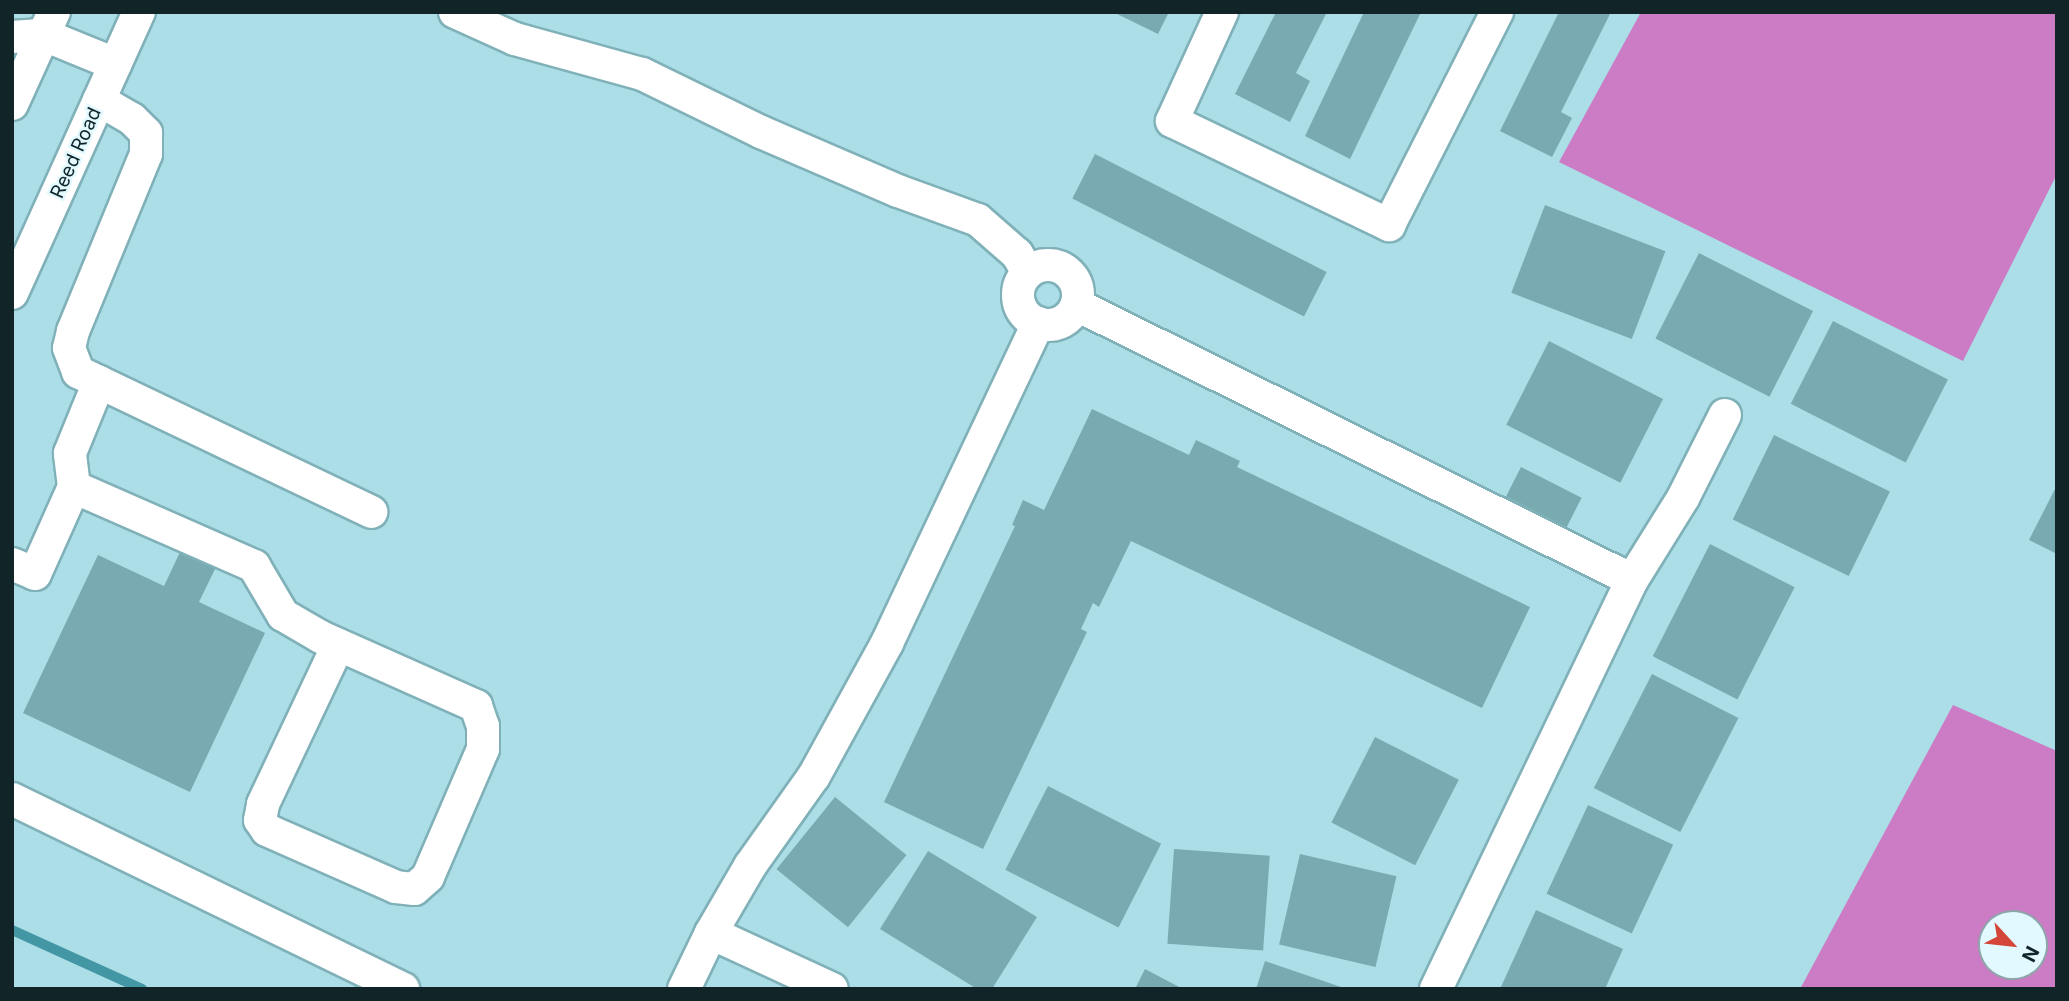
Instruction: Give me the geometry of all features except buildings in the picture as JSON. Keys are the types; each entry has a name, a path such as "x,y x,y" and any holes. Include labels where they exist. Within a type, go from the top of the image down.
{"street":[{"name":"Reed Road","path":"12,293 139,12"},
{"path":"456,12 515,39 642,74 761,132 898,191 978,220 1017,254 1028,272"},
{"path":"1223,12 1172,121 1389,225 1497,12"},
{"path":"41,20 115,64"},
{"path":"12,37 41,20"},
{"path":"12,104 41,20"},
{"path":"100,100 132,119 146,133 146,154 73,331 69,348 78,372 371,512"},
{"path":"1046,264 1065,270 1077,285 1077,305 1065,320 1047,325 1038,323 1022,310 1018,290 1028,272 1046,264"},
{"path":"1077,305 1632,580"},
{"path":"684,989 711,933 750,866 814,776 887,643 1038,323"},
{"path":"12,564 35,575 74,487 70,453 99,382"},
{"path":"1436,989 1632,580 1683,498 1725,415"},
{"path":"74,487 254,566 283,615 338,645 476,706 483,726 483,749 428,877 414,889 397,887 267,830 260,820 263,804 338,645"},
{"path":"12,799 403,989"},
{"path":"711,933 832,989"}],"shaded area":[{"path":"1641,12 2057,12 2057,174 1963,361 1559,162"},
{"path":"1953,705 2057,751 2057,989 1800,989"}],"waterway":[{"path":"12,930 142,989"}]}
